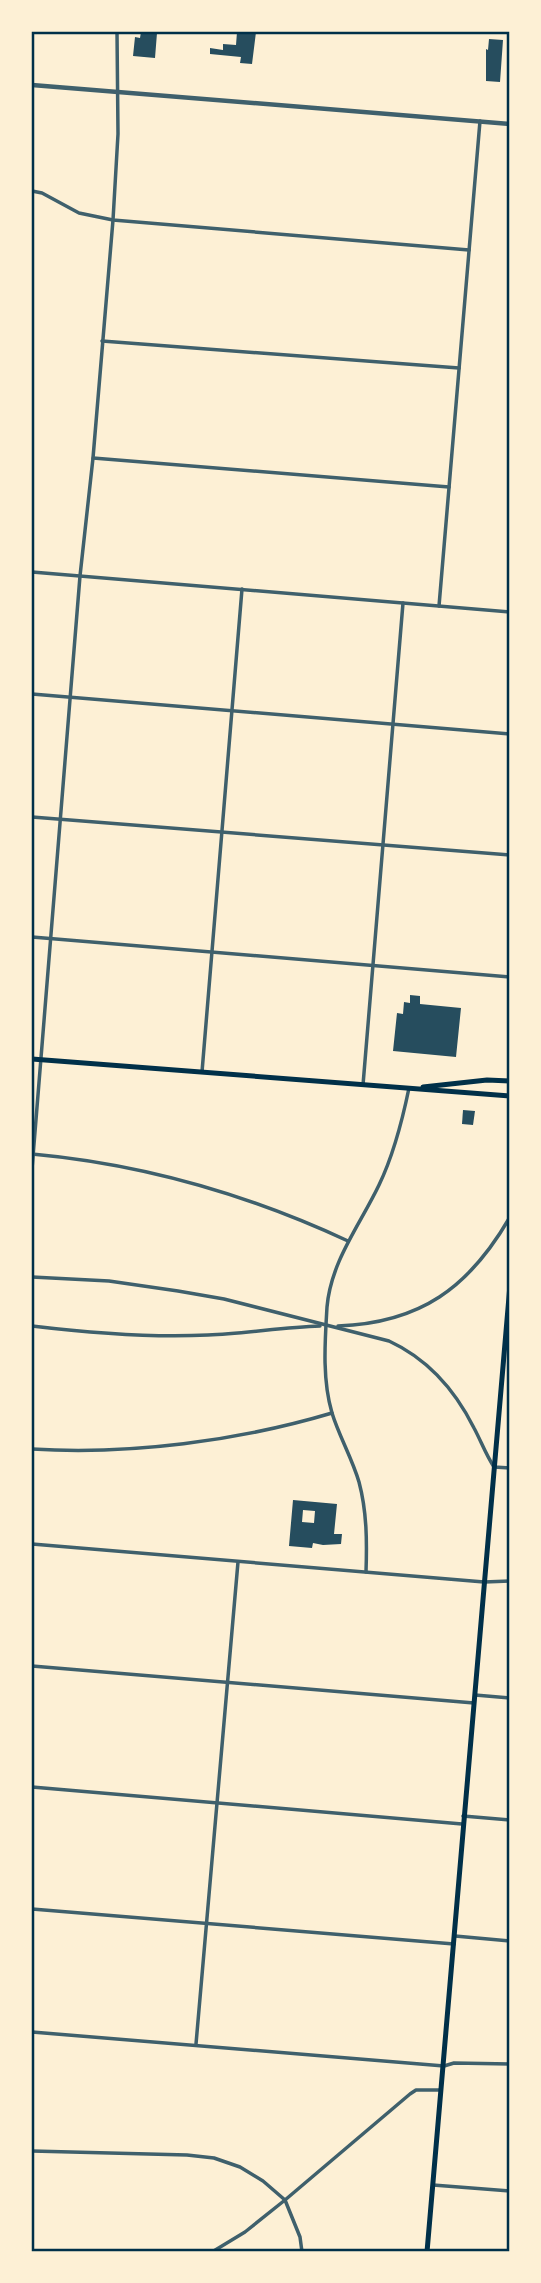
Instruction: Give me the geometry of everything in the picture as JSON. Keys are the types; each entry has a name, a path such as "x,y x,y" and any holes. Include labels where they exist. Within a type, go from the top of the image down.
{"main road":[{"path":"32,1059 509,1096"},
{"path":"409,1088 487,1080 509,1081"},
{"path":"427,2252 455,1936 462,1824 506,1360 509,1285"}],"street":[{"path":"32,1169 80,576 113,220 118,134 115,51 117,32"},
{"path":"32,85 509,124"},
{"path":"439,606 480,121"},
{"path":"32,191 42,193 79,214 113,220 469,250"},
{"path":"102,341 459,368"},
{"path":"93,458 449,487"},
{"path":"32,572 509,612"},
{"path":"202,1072 243,589"},
{"path":"363,1085 403,603"},
{"path":"32,694 509,734"},
{"path":"32,817 222,830 509,855"},
{"path":"32,937 509,977"},
{"path":"366,1572 367,1537 361,1491 332,1413 325,1354 327,1303 335,1271 348,1241 389,1164 409,1088"},
{"path":"32,1154 105,1163 203,1185 281,1211 348,1241"},
{"path":"32,1325 150,1336 219,1335 366,1325 387,1321 418,1310 444,1294 480,1261 509,1217"},
{"path":"32,1277 109,1281 224,1299 389,1341 427,1364 439,1375 462,1405 494,1467 509,1468"},
{"path":"32,1449 102,1450 223,1438 290,1425 332,1413"},
{"path":"32,1544 484,1582 509,1581"},
{"path":"196,2044 238,1562"},
{"path":"32,1666 474,1703"},
{"path":"475,1695 509,1698"},
{"path":"32,1787 462,1824"},
{"path":"463,1816 509,1820"},
{"path":"32,1909 454,1944"},
{"path":"455,1936 509,1941"},
{"path":"32,2032 444,2066 454,2063 509,2064"},
{"path":"212,2252 245,2232 410,2094 416,2090 442,2091"},
{"path":"32,2151 214,2158 240,2167 263,2181 285,2200 300,2237 302,2252"},
{"path":"433,2185 509,2192"}],"building":[{"path":"141,32 157,33 155,58 133,56 135,37 140,38"},
{"path":"237,32 256,32 252,64 240,63 241,57 210,54 210,48 223,50 223,44 236,45"},
{"path":"489,39 503,40 500,82 486,81 486,49 488,50"},
{"path":"410,995 420,996 420,1004 461,1008 456,1057 393,1051 397,1013 403,1014 404,1002 410,1003"},
{"path":"463,1110 475,1111 473,1125 462,1124"},
{"path":"293,1500 337,1504 334,1534 342,1534 341,1544 313,1543 312,1548 289,1546","holes":["303,1510 315,1511 314,1523 302,1522"]}]}
